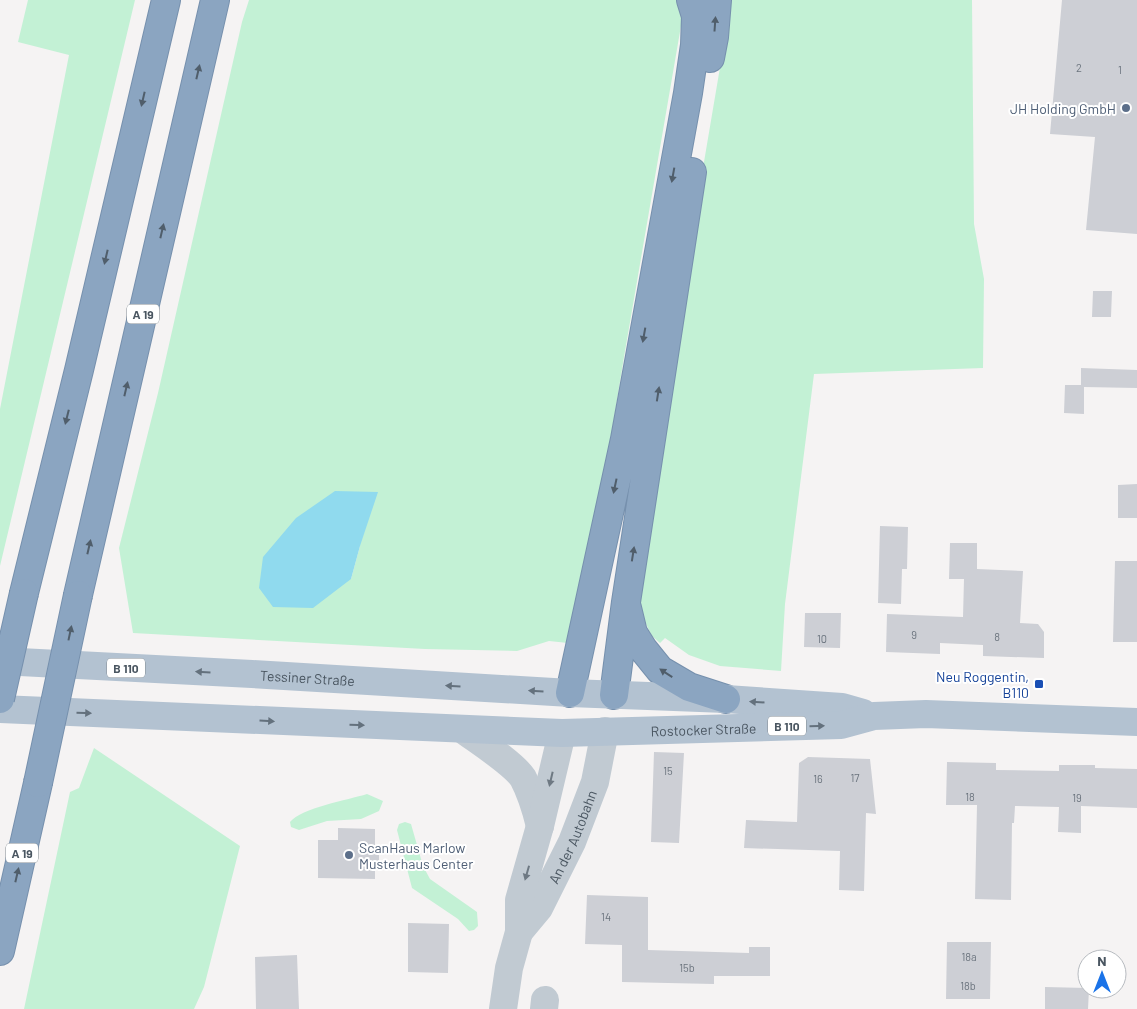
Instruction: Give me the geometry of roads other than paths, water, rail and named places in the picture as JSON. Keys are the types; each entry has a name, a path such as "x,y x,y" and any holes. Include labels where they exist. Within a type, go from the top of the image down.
{"highway":[{"path":"0,699 166,0"},
{"name":"A 19","path":"0,951 78,595 215,0"},
{"path":"207,34 226,0"},
{"path":"570,693 625,439 688,93 695,45 696,16 691,0"},
{"path":"614,695 626,602 702,103 714,36 717,0"},
{"path":"626,602 633,633 660,670 689,687 726,700"}],"main road":[{"name":"Tessiner Straße","path":"0,662 252,674 614,695"},
{"path":"562,733 570,693"},
{"path":"605,731 614,695"},
{"name":"Rostocker Straße","path":"614,695 842,707 874,716"},
{"name":"B 110","path":"0,709 562,733"},
{"name":"Rostocker Straße","path":"562,733 841,725 874,716 926,714 1137,722"}],"street":[{"path":"462,729 511,765 522,777 532,798 540,826"},
{"name":"An der Autobahn","path":"518,932 540,908 572,842 595,782 605,731"},
{"name":"An der Autobahn","path":"504,1009 509,968 518,932 520,900 562,733"}],"water":[{"path":"335,491 378,492 351,579 313,608 273,607 259,588 263,557 296,518"}],"place":[{"name":"JH Holding GmbH","path":"1126,108"},
{"name":"Neu Roggentin, B110","path":"1039,684"},
{"name":"ScanHaus Marlow Musterhaus Center","path":"349,855"}]}
